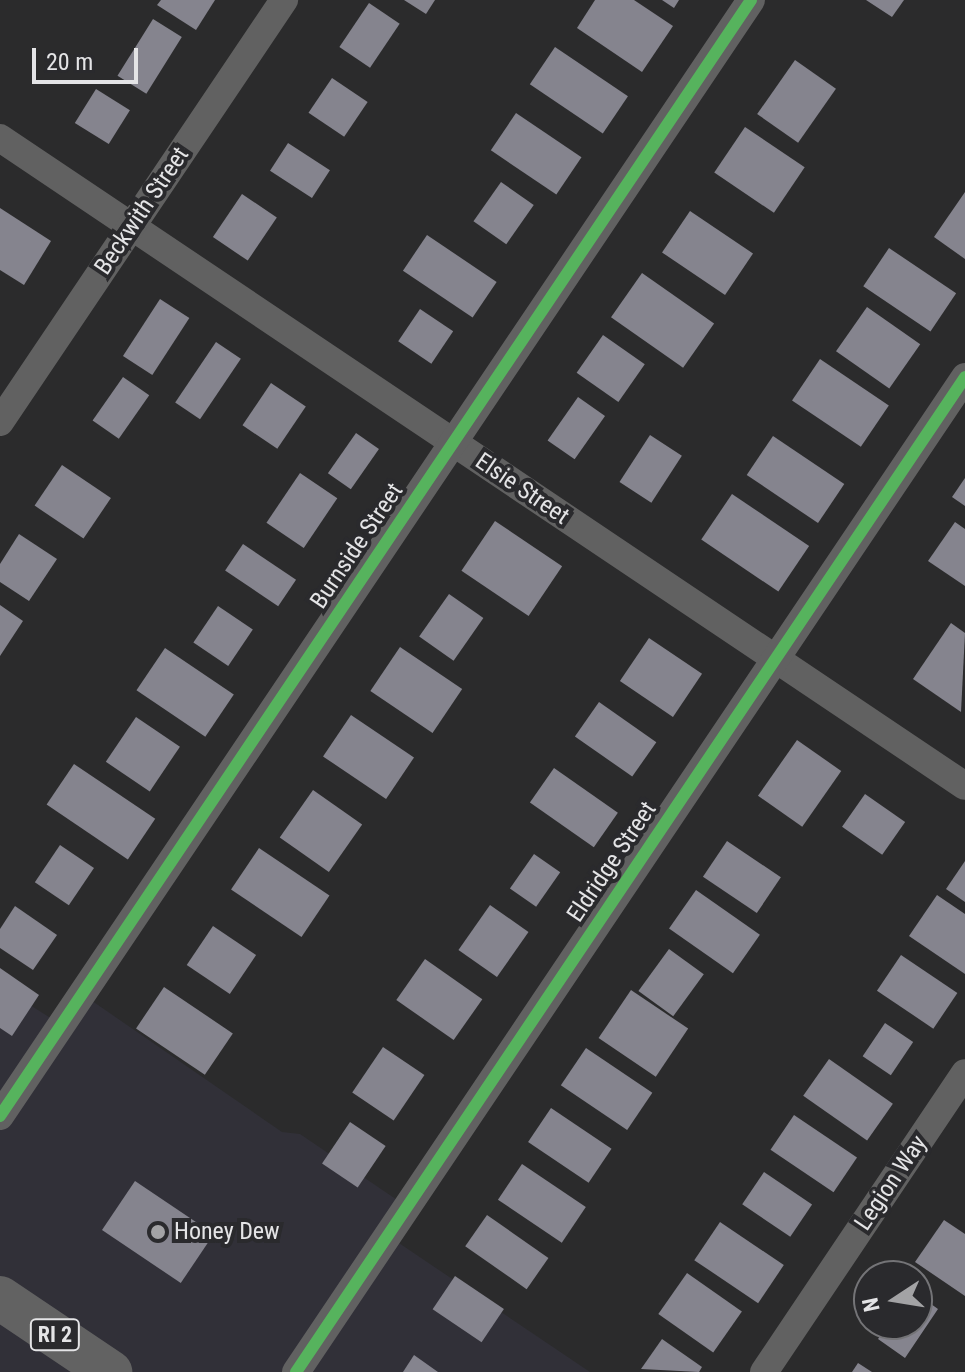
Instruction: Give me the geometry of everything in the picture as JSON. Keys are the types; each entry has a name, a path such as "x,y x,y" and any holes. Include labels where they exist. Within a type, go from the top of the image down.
{"main road":[{"name":"RI 2","path":"0,1298 110,1372"}],"street":[{"name":"Beckwith Street","path":"0,422 284,0"},
{"name":"Burnside Street","path":"0,1116 751,0"},
{"name":"Elsie Street","path":"0,138 965,786"},
{"name":"Eldridge Street","path":"296,1372 965,377"},
{"name":"Legion Way","path":"764,1372 965,1073"}],"shaded area":[{"path":"0,986 60,1024 85,996 282,1132 300,1134 406,1206 393,1239 590,1372 0,1372"}],"building":[{"path":"161,0 215,0 196,30 157,5"},
{"path":"404,0 435,0 426,14"},
{"path":"595,0 634,0 673,26 642,72 577,28"},
{"path":"662,0 679,0 674,8"},
{"path":"866,0 904,0 892,17"},
{"path":"369,3 400,24 370,68 339,47"},
{"path":"153,19 182,37 146,94 117,76"},
{"path":"555,47 628,96 603,134 530,84"},
{"path":"795,60 836,89 798,143 757,114"},
{"path":"332,78 368,102 344,137 309,113"},
{"path":"96,89 130,110 109,144 75,123"},
{"path":"516,113 581,157 556,194 491,150"},
{"path":"745,127 805,167 774,213 714,173"},
{"path":"288,143 330,170 312,198 270,171"},
{"path":"501,182 534,205 506,244 473,221"},
{"path":"965,192 965,259 934,237"},
{"path":"242,194 277,217 248,261 213,237"},
{"path":"0,208 51,241 24,285 0,270"},
{"path":"690,211 753,253 725,295 662,252"},
{"path":"427,235 497,282 473,318 403,271"},
{"path":"889,248 956,293 930,331 863,286"},
{"path":"642,273 714,323 683,368 611,317"},
{"path":"160,299 189,318 152,375 123,356"},
{"path":"867,307 920,344 889,389 836,351"},
{"path":"420,309 453,331 431,364 398,341"},
{"path":"603,335 645,364 618,402 577,373"},
{"path":"216,342 241,359 200,419 175,403"},
{"path":"820,359 889,405 861,447 792,400"},
{"path":"123,377 149,395 119,439 93,420"},
{"path":"271,383 306,406 277,449 242,425"},
{"path":"578,397 605,416 575,459 548,440"},
{"path":"356,433 379,449 351,489 328,473"},
{"path":"650,435 682,456 651,503 620,482"},
{"path":"773,436 844,484 818,523 747,475"},
{"path":"62,465 111,498 84,539 35,506"},
{"path":"300,473 337,498 304,548 266,523"},
{"path":"965,478 965,506 952,497"},
{"path":"732,494 809,546 778,592 701,540"},
{"path":"495,521 562,566 529,616 461,571"},
{"path":"955,522 965,529 965,586 928,561"},
{"path":"19,534 57,559 29,601 0,582 0,564"},
{"path":"243,544 296,580 278,606 225,571"},
{"path":"449,594 483,618 454,661 419,637"},
{"path":"0,605 23,621 0,656"},
{"path":"218,606 253,629 228,666 193,642"},
{"path":"951,623 965,633 961,712 913,679"},
{"path":"649,638 702,674 673,717 620,681"},
{"path":"400,647 462,689 433,733 370,691"},
{"path":"165,648 234,694 205,737 136,690"},
{"path":"599,702 656,742 632,777 575,736"},
{"path":"351,715 414,757 386,799 323,756"},
{"path":"136,717 180,747 150,791 106,762"},
{"path":"797,740 841,771 802,827 758,796"},
{"path":"74,764 155,819 128,859 47,805"},
{"path":"554,768 618,813 594,847 530,802"},
{"path":"313,790 362,824 329,872 280,838"},
{"path":"865,794 905,822 882,855 842,827"},
{"path":"727,841 781,877 757,913 703,877"},
{"path":"60,845 94,868 69,905 35,882"},
{"path":"259,848 329,896 302,937 231,889"},
{"path":"534,854 560,872 536,907 510,888"},
{"path":"965,861 965,902 946,889"},
{"path":"696,890 760,935 733,973 669,929"},
{"path":"937,895 965,914 965,974 909,936"},
{"path":"490,905 529,932 497,977 458,950"},
{"path":"15,906 57,935 33,970 0,948 0,929"},
{"path":"213,926 256,955 230,994 187,965"},
{"path":"669,949 704,974 673,1016 638,991"},
{"path":"901,955 957,993 933,1029 877,991"},
{"path":"425,959 482,999 454,1040 396,1000"},
{"path":"0,968 39,995 12,1036 0,1028"},
{"path":"164,987 233,1033 205,1075 136,1028"},
{"path":"631,990 688,1029 656,1077 599,1038"},
{"path":"885,1023 913,1042 891,1075 863,1056"},
{"path":"383,1047 424,1075 394,1121 352,1093"},
{"path":"586,1048 652,1093 627,1130 561,1085"},
{"path":"829,1059 893,1104 867,1141 803,1096"},
{"path":"551,1108 612,1149 589,1183 528,1142"},
{"path":"794,1115 857,1157 834,1192 771,1150"},
{"path":"350,1122 386,1146 358,1187 322,1163"},
{"path":"522,1164 586,1207 562,1243 498,1200"},
{"path":"764,1172 812,1204 790,1237 742,1204"},
{"name":"Honey Dew","path":"135,1181 214,1234 181,1283 102,1230"},
{"path":"487,1215 548,1258 527,1289 465,1246"},
{"path":"944,1220 965,1234 965,1296 933,1274 933,1260 916,1260"},
{"path":"720,1222 784,1265 758,1303 694,1260"},
{"path":"687,1273 742,1311 713,1352 658,1314"},
{"path":"455,1276 504,1309 482,1342 433,1309"},
{"path":"662,1339 702,1367 699,1372 641,1369"},
{"path":"879,1340 917,1340 905,1358"},
{"path":"414,1355 438,1372 403,1372"},
{"path":"858,1363 872,1372 852,1372"}],"cycle path":[{"path":"0,1116 751,0"},
{"path":"296,1372 965,377"}],"place":[{"name":"Honey Dew","path":"158,1232"}]}
